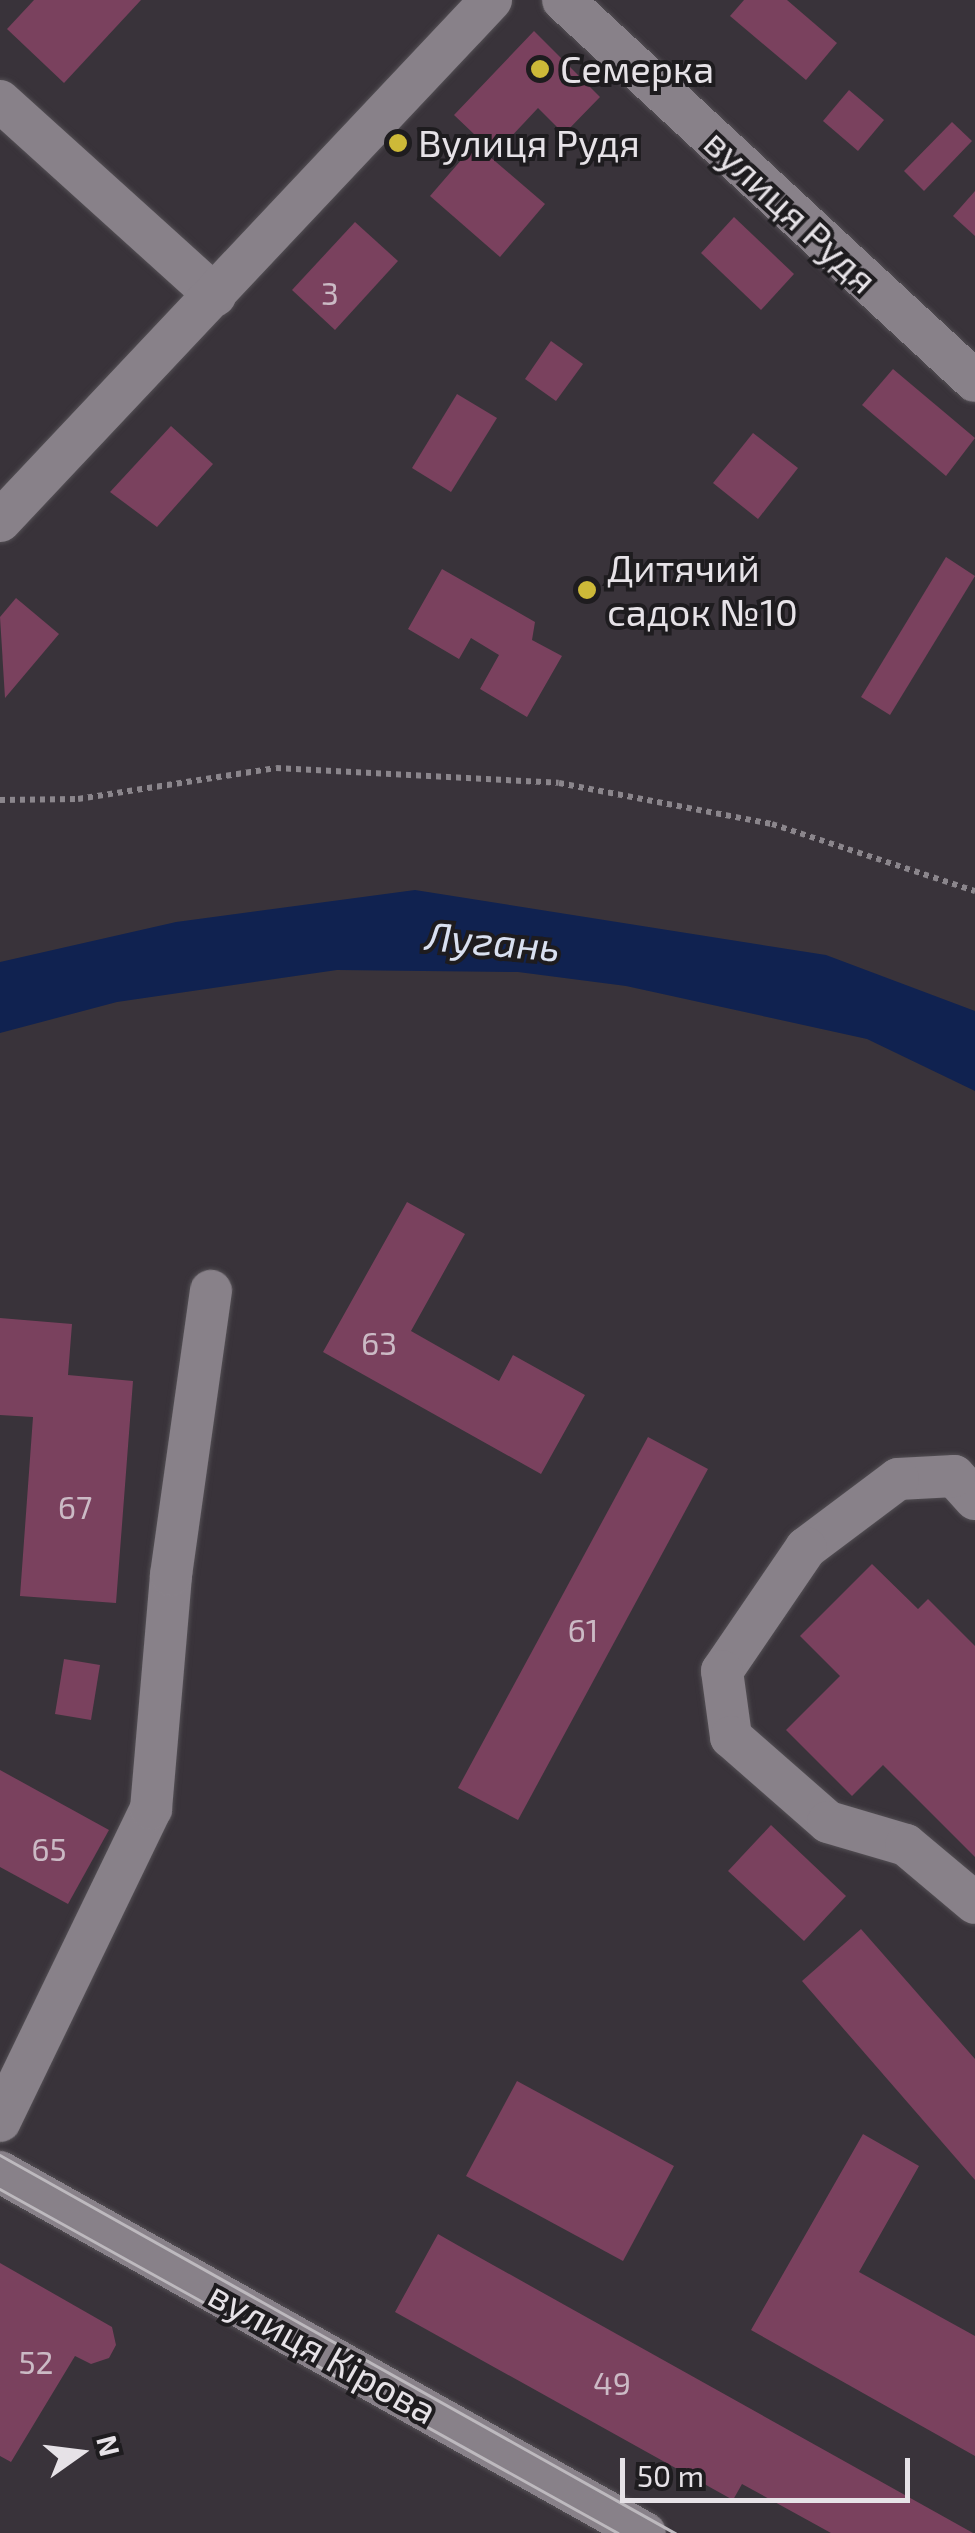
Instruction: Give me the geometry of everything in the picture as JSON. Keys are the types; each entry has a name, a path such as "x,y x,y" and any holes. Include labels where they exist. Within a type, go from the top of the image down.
{"street":[{"path":"0,521 491,0"},
{"name":"вулиця Рудя","path":"563,0 975,381"},
{"path":"0,101 215,295"},
{"path":"0,2121 151,1809 170,1575 210,1291"},
{"path":"975,1499 954,1476 898,1479 806,1548 722,1672 732,1737 828,1822 906,1845 975,1903"},
{"name":"вулиця Кірова","path":"0,2172 645,2533"}],"path":[{"path":"0,800 78,799 276,768 352,767 559,783 772,824 975,891"}],"water":[{"name":"Лугань","path":"415,890 826,955 975,1011 975,1091 867,1039 626,986 518,972 337,970 117,1002 0,1033 0,962 176,922"}],"building":[{"path":"34,0 141,0 64,83 7,29"},
{"path":"744,0 787,0 837,43 806,80 730,16"},
{"path":"534,31 600,97 564,134 538,108 495,154 454,115"},
{"path":"849,90 884,120 858,151 823,121"},
{"path":"952,122 972,141 924,191 904,171"},
{"path":"475,144 545,204 500,257 430,196"},
{"path":"975,191 975,236 953,216"},
{"path":"734,217 794,274 761,310 701,253"},
{"path":"355,222 398,261 335,330 292,290"},
{"path":"551,341 583,364 556,401 525,379"},
{"path":"893,369 975,438 946,476 862,405"},
{"path":"457,394 497,418 451,492 412,468"},
{"path":"171,426 213,464 157,527 110,492"},
{"path":"753,433 798,468 758,519 713,483"},
{"path":"946,557 975,576 890,715 861,697"},
{"path":"442,569 535,622 532,640 562,656 527,717 480,689 499,655 471,638 459,659 408,629"},
{"path":"16,598 59,634 5,698 0,617"},
{"path":"407,1202 465,1234 411,1331 499,1381 513,1355 585,1395 541,1474 323,1352"},
{"path":"0,1318 72,1324 68,1375 133,1381 116,1603 20,1596 33,1417 0,1415"},
{"path":"648,1437 708,1469 518,1820 458,1788"},
{"path":"872,1564 918,1609 928,1599 975,1646 975,1857 883,1765 852,1796 786,1730 840,1676 800,1636"},
{"path":"64,1659 100,1665 91,1720 55,1714"},
{"path":"0,1770 109,1830 68,1904 0,1867"},
{"path":"771,1825 846,1896 804,1941 728,1871"},
{"path":"861,1929 975,2059 975,2180 802,1981"},
{"path":"517,2081 674,2166 623,2261 466,2176"},
{"path":"863,2134 919,2166 859,2272 975,2336 975,2456 751,2330"},
{"path":"438,2234 973,2533 831,2533 742,2484 733,2500 395,2312"},
{"path":"0,2263 112,2327 116,2345 109,2358 91,2364 75,2356 11,2462 0,2456"}],"tram line":[{"path":"0,2155 675,2533"},
{"path":"0,2189 618,2533"}],"place":[{"name":"Семерка","path":"540,69"},
{"name":"Вулиця Рудя","path":"398,143"},
{"name":"Дитячий садок №10","path":"587,590"}]}
